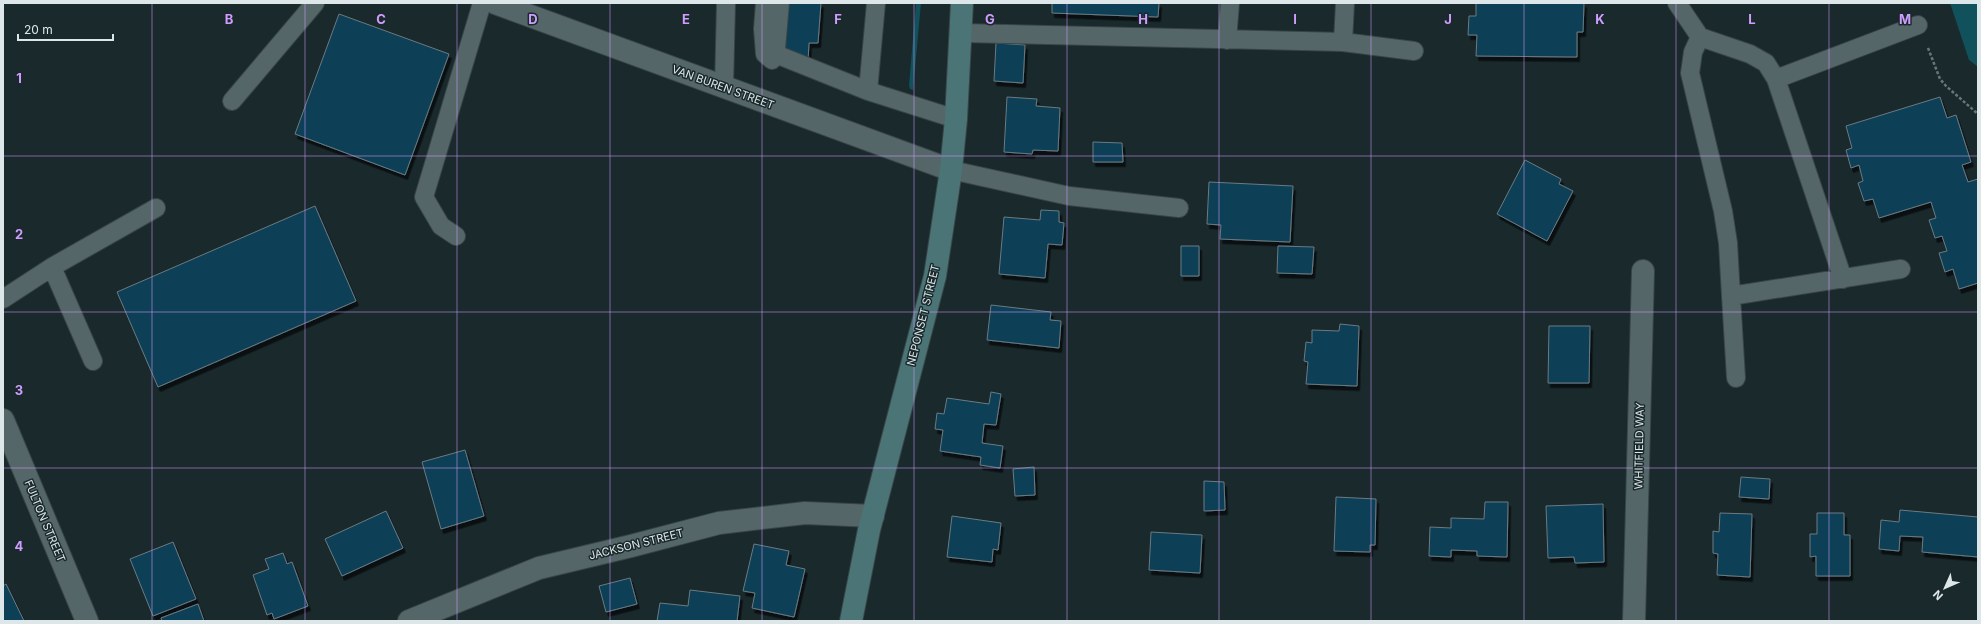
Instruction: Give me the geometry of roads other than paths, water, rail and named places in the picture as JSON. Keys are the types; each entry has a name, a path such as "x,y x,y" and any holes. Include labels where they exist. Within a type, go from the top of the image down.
{"main road":[{"name":"NEPONSET STREET","path":"851,621 873,516 935,276 951,170 956,119 962,3"}],"street":[{"name":"VAN BUREN STREET","path":"495,3 951,170"},
{"name":"WHITFIELD WAY","path":"1634,621 1643,271"},
{"name":"FULTON STREET","path":"3,420 87,621"},
{"name":"JACKSON STREET","path":"409,621 539,568 719,523 805,513 873,516"}],"lane":[{"path":"232,101 315,3"},
{"path":"456,236 441,226 424,197 482,3"},
{"path":"724,87 726,3"},
{"path":"765,3 763,29 765,54 769,58 781,66 849,93 857,94 868,91"},
{"path":"780,3 776,41 778,55 868,91 956,119"},
{"path":"868,91 876,3"},
{"path":"1227,40 1230,3"},
{"path":"1343,42 1345,3"},
{"path":"1677,3 1700,37 1750,54 1766,63 1776,79 1843,279"},
{"path":"1776,79 1918,25"},
{"path":"961,33 1343,42 1414,51"},
{"path":"1700,37 1693,52 1690,74 1723,211 1728,243 1736,378"},
{"path":"951,170 1069,196 1180,208"},
{"path":"3,298 52,267 156,208"},
{"path":"52,267 93,361"},
{"path":"1731,296 1901,269"}]}
